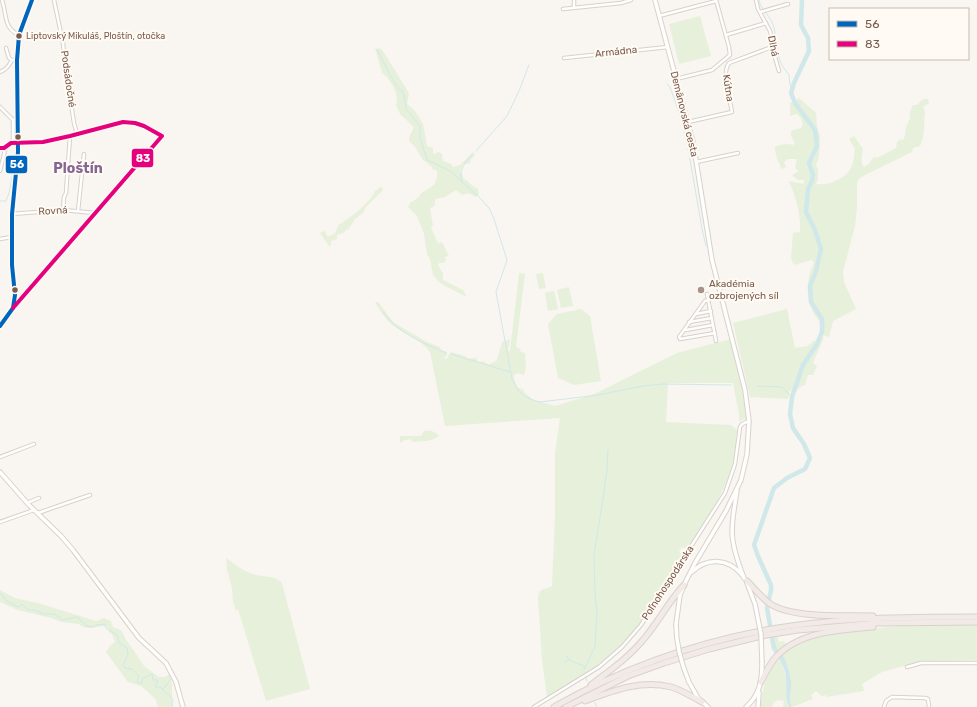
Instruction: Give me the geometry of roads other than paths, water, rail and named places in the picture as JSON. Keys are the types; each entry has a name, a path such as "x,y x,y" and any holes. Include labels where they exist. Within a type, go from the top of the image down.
{"highway":[{"path":"746,579 768,603 782,609 807,614 874,616 886,618"},
{"path":"554,707 584,690 618,665 648,633 676,593 684,585"},
{"path":"776,631 819,623 886,618 977,617"},
{"path":"761,682 776,657 788,647 806,638 832,632 915,622"},
{"path":"584,690 663,658 707,644 766,632 871,623 977,622"},
{"path":"567,707 628,676 664,663 766,632"},
{"path":"567,707 633,686 647,684 671,687 702,702"}],"main road":[{"name":"Demänovská cesta","path":"655,0 688,122 716,277 745,390 749,421 747,454 738,487"},
{"path":"0,326 13,308 14,299 12,214 16,141 15,60 19,36"},
{"path":"0,472 27,503 74,551 139,638 166,663 176,682 183,707"},
{"path":"708,707 695,693 689,682 679,654 676,637 676,624 680,595 684,585 738,487"},
{"path":"738,487 731,530 735,552 755,604 761,634 762,663 758,707"},
{"path":"690,575 703,564 718,561 731,565 746,579"},
{"path":"746,707 754,699 759,690"}],"street":[{"path":"2,0 8,27 19,36 32,0"},
{"name":"Podsádočné","path":"54,0 63,43 65,65 77,134"},
{"path":"574,0 574,7"},
{"path":"563,9 621,3 631,0"},
{"name":"Dlhá","path":"756,0 762,11 772,39 772,47 779,71"},
{"path":"659,16 716,1 726,35 730,53 727,58 710,71 676,79"},
{"path":"762,11 788,4"},
{"path":"726,35 766,23"},
{"name":"Armádna","path":"564,58 668,47"},
{"name":"Kútna","path":"688,122 732,112 725,74 725,70 729,63 772,47"},
{"path":"6,48 9,58 15,60"},
{"path":"727,58 729,63"},
{"path":"0,72 5,70 15,60"},
{"path":"0,107 16,121 16,141"},
{"path":"0,148 4,148 9,143 16,141 42,142 123,122 135,123 144,126 162,136 13,308"},
{"path":"63,210 64,197 66,193 70,136"},
{"path":"0,172 6,146"},
{"path":"696,162 738,153"},
{"path":"78,211 84,154"},
{"name":"Rovná","path":"12,214 63,210 95,214"},
{"path":"0,239 12,237"},
{"path":"707,294 716,341"},
{"path":"709,300 705,301 679,337 680,339 715,333"},
{"path":"696,314 711,311"},
{"path":"689,322 712,318"},
{"path":"685,329 713,325"},
{"path":"685,329 687,338"},
{"name":"Poľnohospodárska","path":"534,707 603,664 622,647 641,625 723,495 735,464 740,429 742,424 749,421"},
{"path":"0,457 34,444"},
{"path":"0,522 90,495"},
{"path":"27,503 39,498"},
{"path":"907,667 920,663 977,663"},
{"path":"884,707 886,701 892,697 925,698 928,699 929,707"}],"water":[{"path":"782,654 790,675 790,701 792,707 789,707 784,668 779,658"}],"waterway":[{"path":"759,0 761,7 773,25 778,48"},
{"path":"780,657 774,648 767,608 771,585 754,545 774,488 787,478 805,469 810,458 804,444 793,428 790,414 792,397 803,365 817,344 822,332 822,319 811,302 810,286 816,271 821,249 815,230 806,212 808,189 813,175 809,163 817,146 815,130 795,103 791,93 809,51 808,38 801,25 802,0"},
{"path":"18,32 24,14"},
{"path":"17,35 17,41"},
{"path":"377,50 393,81 400,90 402,90 406,109 420,126 420,137 427,160 450,171 479,197 489,208 494,219 507,260 496,292 512,379 523,395 540,402 598,395 643,386 663,384 731,385"},
{"path":"14,59 16,52"},
{"path":"778,54 781,64 789,75 792,89"},
{"path":"15,62 16,87"},
{"path":"476,151 507,116 529,65"},
{"path":"667,84 670,87 680,115 688,148 706,246"},
{"path":"15,119 16,102"},
{"path":"0,201 6,201 9,193 16,157 15,122"},
{"path":"462,181 462,170 472,155"},
{"path":"383,312 403,332 446,353"},
{"path":"451,354 510,372"},
{"path":"758,386 782,387 792,397"},
{"path":"584,670 595,646 597,613 594,555 603,499 608,450"},
{"path":"0,593 10,603 19,607 22,604 28,610 35,610 43,614 54,614 63,620 77,617 87,626 93,627 96,625 105,624 106,628 118,636 119,643 127,648 128,655 123,665 125,668 132,669 139,676 137,682 141,684 143,678 152,674 153,680 158,680 155,687 160,687 173,699 172,707"},
{"path":"567,656 569,660 584,666 584,668"},
{"path":"564,662 568,660"},
{"path":"163,689 172,678"},
{"path":"595,703 597,707"}],"place":[{"name":"Liptovský Mikuláš, Ploštín, otočka","path":"19,36"},
{"name":"Akadémia ozbrojených síl","path":"701,290"}],"district":[{"name":"Ploštín","path":"78,168"}]}
